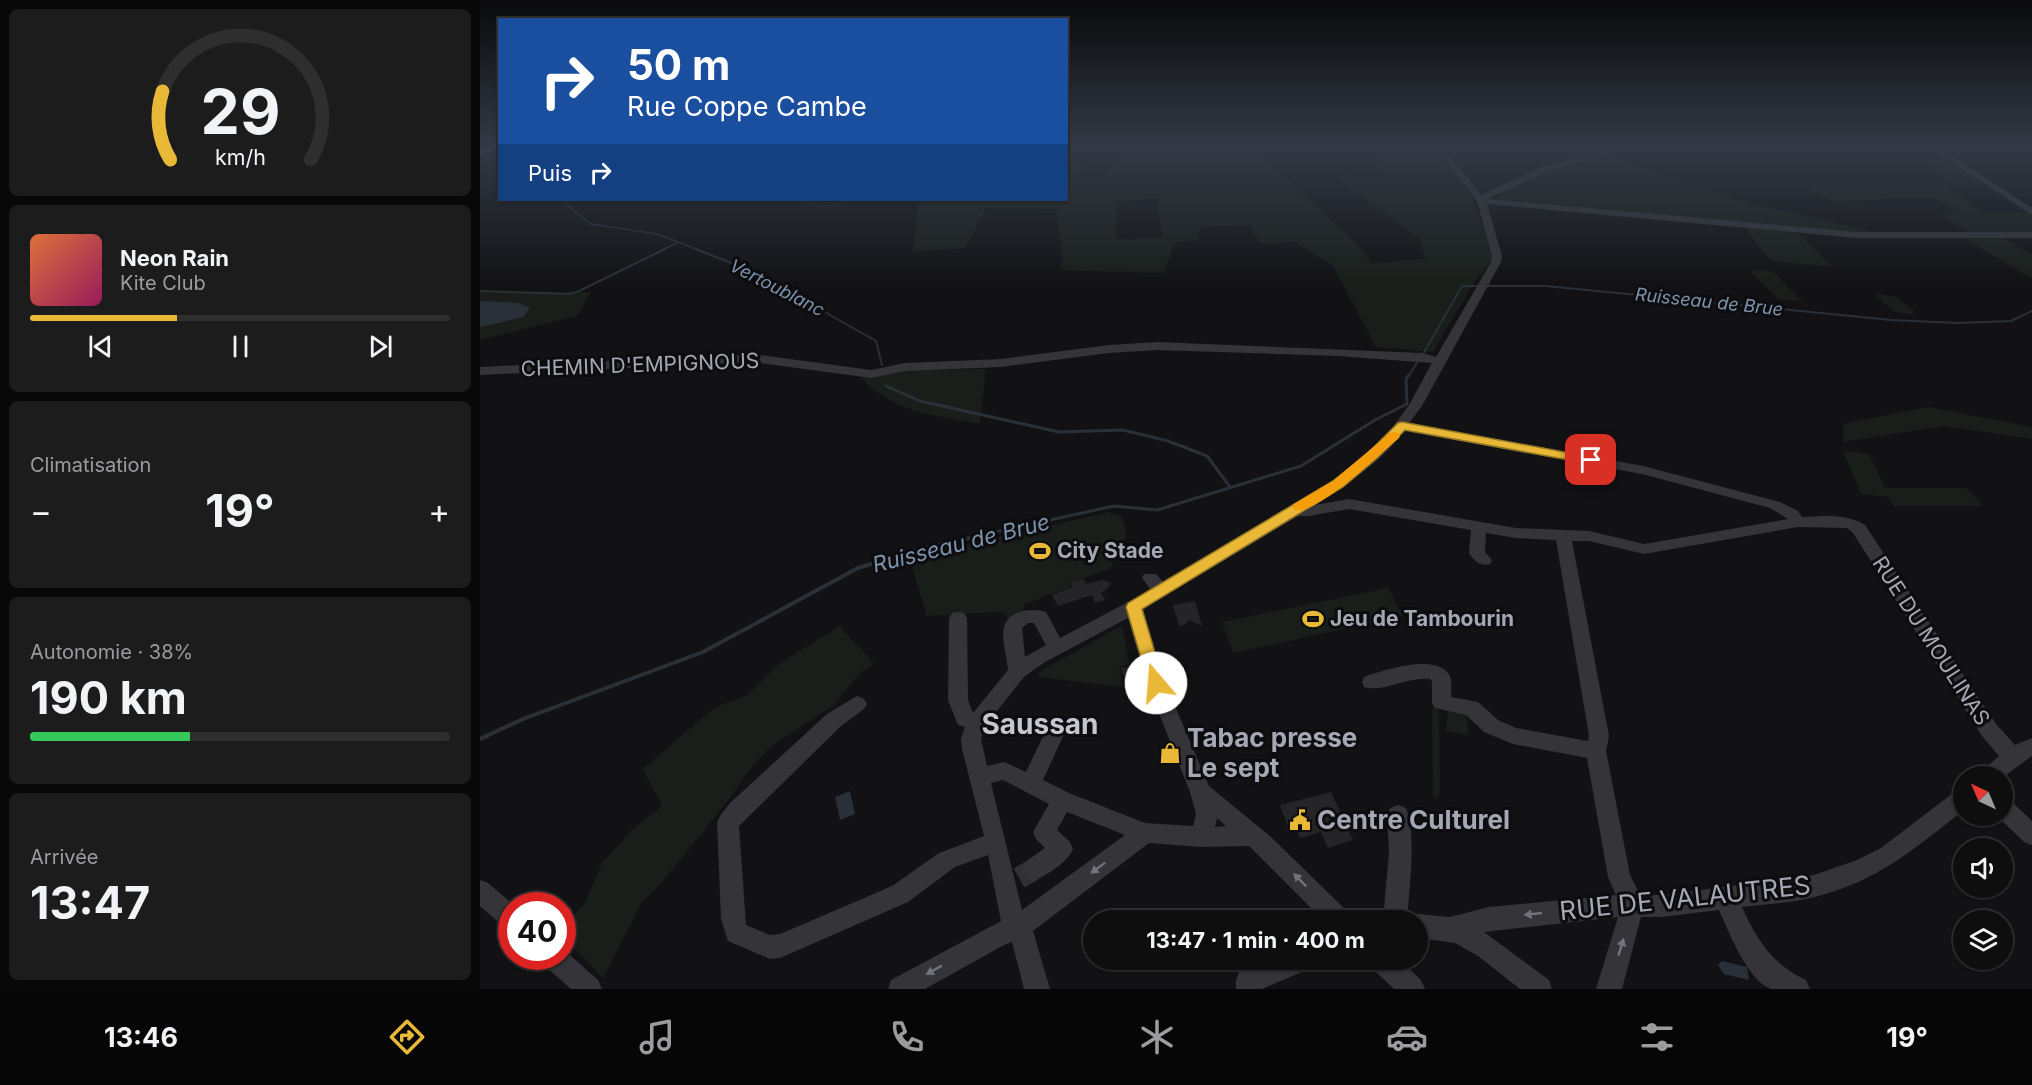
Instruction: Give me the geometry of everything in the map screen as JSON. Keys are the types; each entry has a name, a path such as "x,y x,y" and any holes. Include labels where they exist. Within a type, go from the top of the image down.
{"street":[{"path":"1016,929 1019,878 996,842 971,739 976,723 1017,672 1056,648 1162,592 1338,484 1373,456 1402,426 1480,286 1496,262 1497,256 1480,200 1475,193"},
{"path":"1480,200 1495,193"},
{"path":"2003,193 2032,212"},
{"path":"1480,200 1857,235 2032,236"},
{"name":"CHEMIN D'EMPIGNOUS","path":"480,371 753,358 871,374 905,367 1001,363 1109,349 1157,346 1337,352 1423,357 1439,361"},
{"path":"1296,509 1305,512 1331,504 1349,504 1516,533 1589,536 1644,549 1798,522 1793,515 1775,506 1643,470 1402,426"},
{"name":"RUE DU MOULINAS","path":"1798,522 1839,521 1852,524 1859,529 1989,730 2007,751 2024,751"},
{"path":"1479,527 1477,553 1484,561"},
{"path":"1563,534 1599,736 1596,750 1619,877 1634,906 1609,989"},
{"path":"1150,578 1162,592"},
{"path":"1134,607 1156,683 1202,792 1207,814 1202,837"},
{"path":"1017,672 1013,627 1020,619 1040,617 1056,648"},
{"path":"958,618 958,700 965,719 976,723"},
{"path":"1371,682 1413,671 1436,673 1441,677 1442,703 1471,708 1491,726 1513,736 1596,750"},
{"path":"857,704 834,720 738,810 728,824 733,919 736,933 770,947 780,946 900,894 947,860 996,842"},
{"path":"1030,784 1055,732"},
{"path":"2004,766 2024,751"},
{"path":"980,777 1004,771 1062,800 1145,833 1202,837 1253,836"},
{"path":"1202,792 1253,836 1330,910"},
{"path":"1019,878 1062,849 1044,832 1062,800"},
{"name":"RUE DE VALAUTRES","path":"1428,927 1450,929 1489,919 1605,906 1662,906 1814,886 1863,869 1889,855 1953,806"},
{"path":"1396,910 1400,852 1398,815"},
{"path":"2013,818 2032,836"},
{"path":"900,989 999,934 1016,929 1145,833"},
{"path":"480,891 498,907"},
{"path":"1726,898 1753,954 1764,969 1778,980 1797,989"},
{"path":"1016,929 1022,933 1037,989"},
{"path":"1450,929 1466,934 1487,946 1540,989"},
{"path":"568,970 589,989"},
{"path":"1249,985 1280,970"},
{"path":"1392,970 1412,989"}],"shaded area":[{"path":"1068,193 1302,193 1356,243 1372,263 1425,259 1421,240 1356,193 1470,193 1493,252 1491,261 1476,280 1433,352 1376,347 1333,266 1295,242 1261,244 1248,225 1200,227 1198,240 1174,243 1164,273 1060,270 1062,255 1056,209 986,208 965,248 913,251 919,201 1068,201","holes":["1157,199 1162,237 1116,240 1117,201"]},
{"path":"1502,193 1721,193 1750,203 1870,231 1854,233 1492,200"},
{"path":"1818,193 1957,193 1984,213 2032,213 2032,234 1968,232 1940,214 1958,213 1933,198 1835,201"},
{"path":"774,201 856,201 833,208"},
{"path":"1749,228 1798,233 1833,267 1771,261 1747,231"},
{"path":"1963,237 2004,238 2032,255 2032,279"},
{"path":"1752,270 1772,271 1802,301 1779,300 1751,272"},
{"path":"480,291 591,292 577,316 480,340"},
{"path":"1879,294 1896,297 1915,312 1911,315 1893,311 1876,296"},
{"path":"480,301 518,303 530,308 523,317 480,327"},
{"path":"986,369 980,424 932,415 902,406 874,390 861,378 905,370"},
{"path":"1928,407 2032,427 2032,439 1943,426 1843,442 1843,424"},
{"path":"1843,451 1869,454 1885,488 1966,488 1983,506 1894,506 1889,497 1861,494"},
{"path":"1110,512 1122,517 1127,535 1110,569 1070,583 1072,587 1024,604 1023,615 1007,618 1002,612 927,616 909,557"},
{"name":"Jeu de Tambourin","path":"1388,588 1403,616 1233,653 1222,622"},
{"path":"1122,625 1129,664 1119,667 1123,687 1039,677 1038,673"},
{"path":"840,626 874,664 859,674 834,705 770,747 746,774 731,797 663,881 641,904 603,978 576,950 576,913 585,904 602,863 632,830 662,806 643,769 714,708 748,695 780,663"},
{"path":"1432,706 1437,706 1439,712 1440,794 1436,798 1433,797"},
{"path":"1448,710 1467,715 1468,735 1446,731"},
{"path":"850,791 855,814 840,820 835,797"},
{"path":"1722,961 1747,967 1749,980 1724,974 1718,965"}],"building":[{"path":"1083,579 1086,584 1102,580 1111,583 1101,593 1105,600 1095,603 1092,595 1058,606 1052,595 1073,587 1071,583"},
{"path":"1195,601 1202,626 1189,620 1185,625 1179,626 1173,605"},
{"path":"1137,665 1142,686 1127,686 1121,668"},
{"name":"Centre Culturel","path":"1331,792 1353,840 1328,848 1321,832 1300,838 1295,825 1288,827 1280,805"}],"waterway":[{"path":"561,201 591,224 657,234 696,249"},
{"name":"Vertoublanc","path":"664,249 677,243"},
{"name":"Vertoublanc","path":"480,291 568,294 577,292 667,248"},
{"name":"Vertoublanc","path":"693,248 752,271 876,341 882,365"},
{"name":"Ruisseau de Brue","path":"1423,354 1462,286 1546,286 1891,320 1958,323 2011,321 2032,311"},
{"name":"Ruisseau de Brue","path":"1408,377 1418,361"},
{"name":"Ruisseau de Brue","path":"977,536 1114,506 1157,510 1301,466 1375,420 1407,404 1406,379 1409,375"},
{"name":"Vertoublanc","path":"886,386 920,401 1059,432 1123,430 1168,441 1207,456 1230,487"},
{"name":"Ruisseau de Brue","path":"484,737 523,719 703,652 858,568 916,550 984,535"},
{"name":"Ruisseau de Brue","path":"480,739 487,736"}],"tunnel":[{"path":"1019,878 1033,870"}],"slow traffic":[{"path":"1299,507 1338,484 1373,456 1394,435"}],"place":[{"name":"City Stade","path":"1040,551"},
{"name":"Jeu de Tambourin","path":"1313,619"},
{"name":"Tabac presse Le sept","path":"1170,753"},
{"name":"Centre Culturel","path":"1300,820"}],"district":[{"name":"Saussan","path":"1040,724"}],"route":[{"path":"1156,683 1142,642 1134,607 1338,484 1373,456 1402,426 1591,460"}]}
